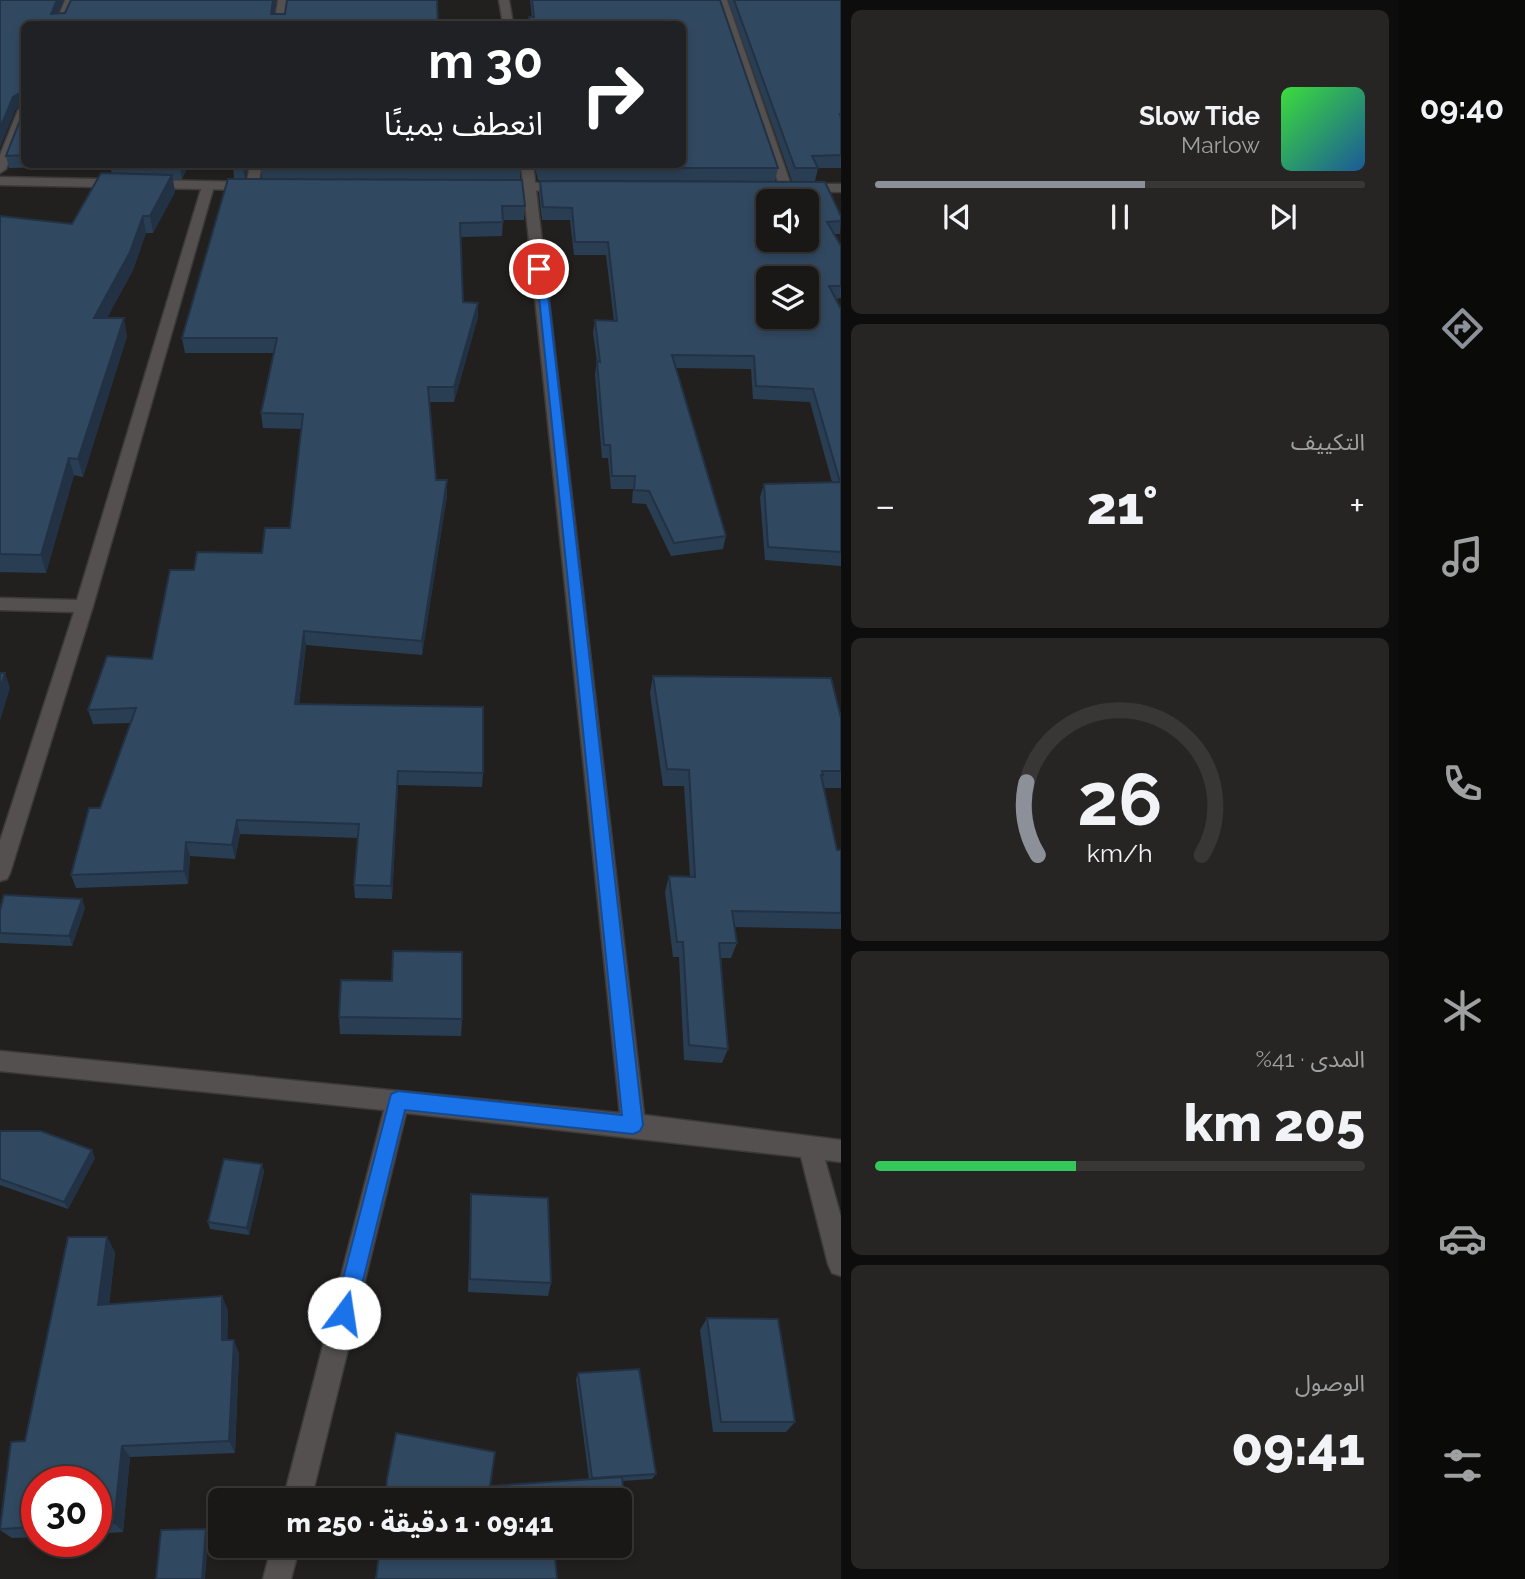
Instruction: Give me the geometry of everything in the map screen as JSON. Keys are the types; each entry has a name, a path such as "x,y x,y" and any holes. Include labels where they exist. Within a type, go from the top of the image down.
{"street":[{"path":"61,21 70,0"},
{"path":"280,21 284,0"},
{"path":"504,0 508,21"},
{"path":"722,0 786,188"},
{"path":"0,169 21,117"},
{"path":"253,186 255,168"},
{"path":"528,168 633,1125"},
{"path":"0,181 266,186"},
{"path":"0,873 84,606 208,186"},
{"path":"489,187 584,187"},
{"path":"773,188 841,188"},
{"path":"0,604 84,606"},
{"path":"0,1061 633,1125 841,1152"},
{"path":"301,1488 398,1100"},
{"path":"810,1148 841,1264"},
{"path":"278,1579 283,1558"}],"building":[{"path":"0,0 57,0 51,14 65,13 71,0 273,0 271,14 285,14 287,0 437,0 438,21 21,21 21,93 13,97 0,128"},
{"path":"532,0 720,0 778,168 686,168 686,21 530,21 529,17 534,17"},
{"path":"734,0 841,0 841,155 812,156 818,168 795,168"},
{"path":"21,118 21,155 6,156"},
{"path":"101,173 172,175 150,216 143,216 130,252 94,318 124,318 78,459 69,458 41,555 0,554 0,216 72,224"},
{"path":"228,179 522,180 525,206 502,206 503,222 460,223 463,302 478,303 454,387 428,387 436,480 447,480 422,641 304,631 295,704 483,707 483,773 398,771 391,886 354,885 359,824 237,820 232,845 186,842 184,871 71,875 89,808 100,808 136,708 88,710 107,656 152,659 170,570 194,570 197,552 262,553 265,528 290,528 303,414 261,413 277,338 182,338"},
{"path":"540,181 825,182 841,216 841,221 827,222 841,246 841,286 829,286 841,309 841,552 768,547 764,484 840,482 813,389 756,386 754,356 672,355 726,536 674,543 649,491 634,490 635,476 612,476 610,445 604,445 595,320 617,321 608,242 575,242 572,208 543,207"},
{"path":"0,673 5,673 0,689"},
{"path":"653,676 831,678 841,718 841,771 822,771 821,775 837,850 841,850 841,913 732,911 737,943 719,943 728,1049 689,1045 683,942 677,942 669,876 695,877 689,770 667,769"},
{"path":"4,895 82,899 69,936 0,933 0,910"},
{"path":"393,951 462,952 462,1019 339,1017 341,980 392,981"},
{"path":"0,1131 41,1131 92,1150 64,1202 0,1179"},
{"path":"224,1159 262,1164 247,1228 208,1222"},
{"path":"471,1194 548,1198 551,1283 470,1279"},
{"path":"68,1237 107,1237 98,1305 222,1296 222,1340 234,1340 229,1441 122,1446 114,1523 112,1466 21,1466 21,1528 0,1529 11,1442 25,1441"},
{"path":"707,1318 778,1319 795,1422 721,1422"},
{"path":"639,1369 656,1474 592,1478 578,1373"},
{"path":"396,1433 495,1452 490,1486 622,1477 623,1488 386,1488"},
{"path":"206,1529 202,1579 156,1579 161,1530"},
{"path":"378,1558 555,1558 557,1579 376,1579"}],"route":[{"path":"344,1313 398,1100 633,1125 539,269"}]}
